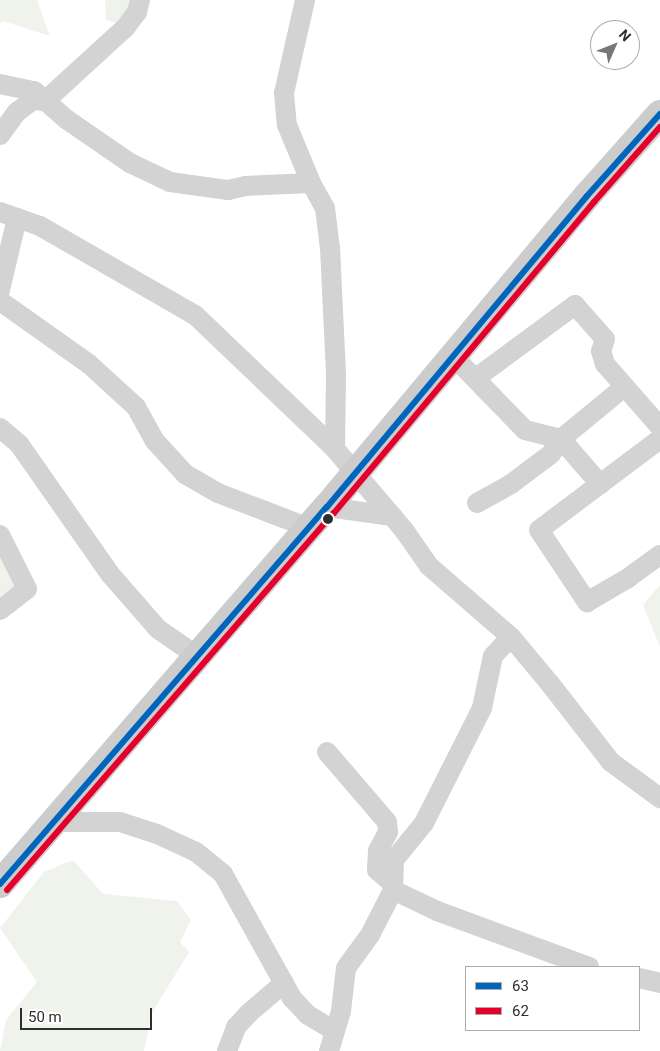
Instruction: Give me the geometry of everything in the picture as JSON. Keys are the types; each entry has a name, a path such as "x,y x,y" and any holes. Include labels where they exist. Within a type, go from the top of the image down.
{"main road":[{"path":"0,884 309,528 354,472 638,136 660,114"}],"street":[{"path":"0,136 17,112 33,100 45,101 125,28 137,12 140,0"},
{"path":"304,0 284,93 287,125 311,183 325,208 330,247 336,376 335,449"},
{"path":"0,84 34,91 66,119 130,163 170,182 228,190 245,186 311,183"},
{"path":"0,290 8,215 48,231 195,316 335,449 392,516 429,566 511,637 552,685 611,762 660,798"},
{"path":"0,301 89,364 136,407 155,441 185,474 218,493 309,528"},
{"path":"476,378 575,305 605,339 601,351 605,364 660,427"},
{"path":"453,356 525,430 561,439 600,484"},
{"path":"477,503 511,484 551,454 561,439 624,387"},
{"path":"0,428 19,444 110,574 158,629 197,656"},
{"path":"660,439 539,530 587,602 628,578 660,555"},
{"path":"326,507 392,516"},
{"path":"0,535 27,589 0,610"},
{"path":"329,1051 340,1010 346,968 370,935 393,887 394,860 424,823 482,708 493,656 511,637"},
{"path":"327,752 387,822 388,832 378,851 377,870 393,887 436,911 586,966"},
{"path":"53,822 120,822 157,834 196,852 223,874 292,998 308,1015 335,1031"},
{"path":"640,978 660,983"},
{"path":"227,1051 236,1027 249,1012 284,983"}],"shaded area":[{"path":"0,0 37,0 50,36 3,21 0,24"},
{"path":"105,0 134,0 121,24 106,20"},
{"path":"0,550 18,587 0,596"},
{"path":"660,585 660,647 643,605"},
{"path":"73,860 103,894 177,901 191,920 180,942 189,952 152,1013 144,1051 0,1051 6,1020 37,982 0,928 44,872"}],"transit line":[{"name":"63","path":"0,884 327,507 587,196 660,114"},
{"name":"62","path":"7,890 334,513 594,202 660,127"}]}
